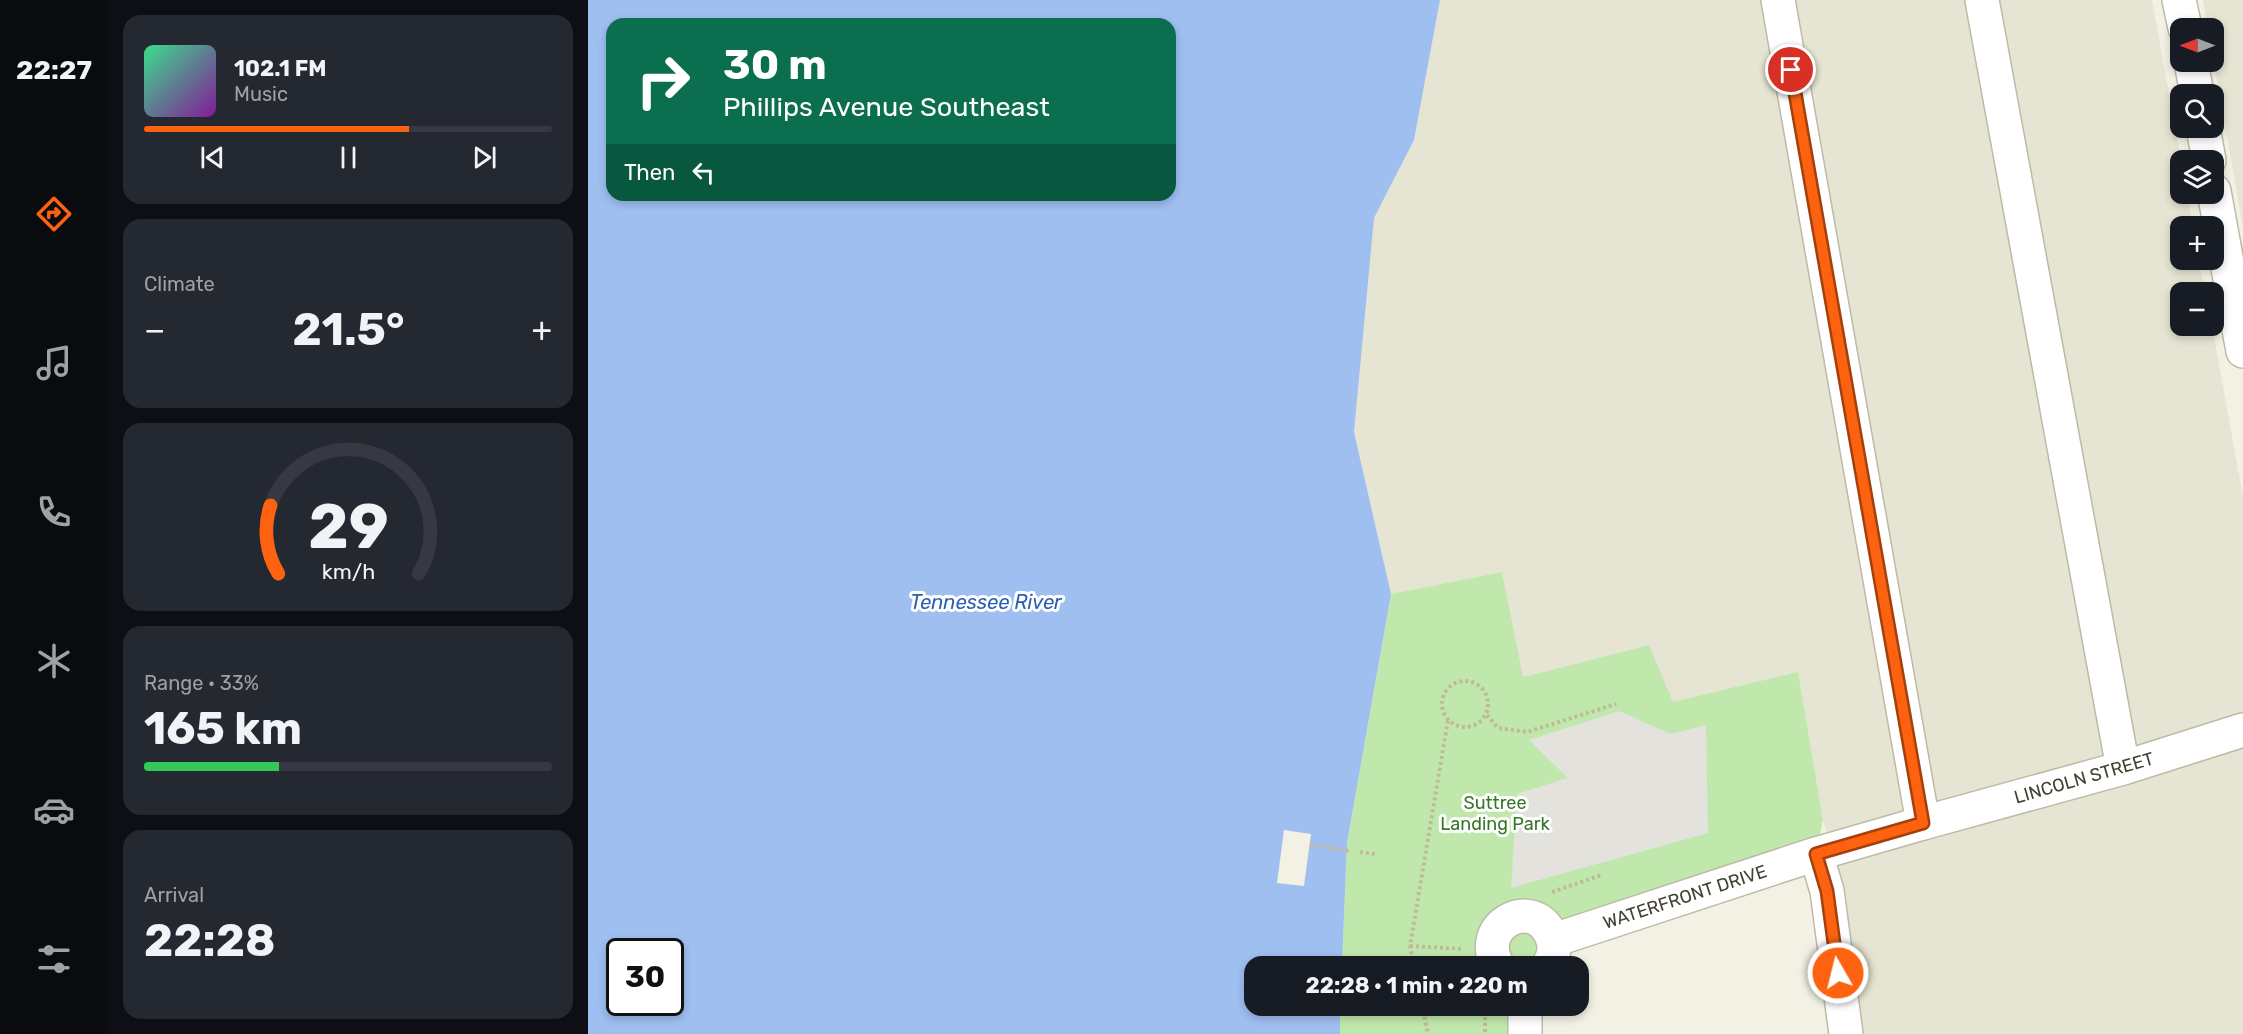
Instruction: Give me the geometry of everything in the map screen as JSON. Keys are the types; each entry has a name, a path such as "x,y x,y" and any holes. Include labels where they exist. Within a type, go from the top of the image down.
{"street":[{"path":"1778,0 1923,823"},
{"path":"1982,0 2123,768"},
{"path":"2180,0 2183,18"},
{"path":"2216,204 2243,351"},
{"name":"LINCOLN STREET","path":"1816,854 2123,768 2243,730"},
{"path":"1816,854 1827,891 1846,1034"},
{"name":"WATERFRONT DRIVE","path":"1490,956 1493,955 1492,945 1499,927 1507,920 1525,916 1543,923 1551,953 1816,854"},
{"path":"1525,1016 1525,1034"}],"path":[{"path":"1462,680 1475,682 1485,690 1489,702 1487,715 1476,726 1461,728 1448,720 1442,709 1443,696 1450,686 1462,680"},
{"path":"1487,715 1498,728 1527,732 1616,704"},
{"path":"1412,956 1410,946 1448,720"},
{"path":"1310,845 1351,850"},
{"path":"1360,852 1376,854"},
{"path":"1410,946 1472,956"},
{"path":"1424,1016 1428,1034"},
{"path":"1485,1016 1485,1034"}],"shaded area":[{"path":"1440,0 2152,0 2170,99 2170,138 2177,138 2179,150 2170,150 2170,204 2189,204 2191,216 2170,216 2170,270 2201,270 2203,282 2170,282 2170,336 2214,336 2243,497 2243,1034 1860,1034 1838,879 1823,820 1798,673 1672,703 1649,645 1522,677 1502,572 1391,594 1354,432 1374,218 1414,140"},
{"path":"2203,0 2243,0 2243,228 2224,119 2224,84 2218,84 2216,72 2224,72 2224,18 2206,18"},
{"path":"1619,711 1671,734 1706,725 1708,833 1511,888 1517,794 1568,778 1529,740"}],"green space":[{"name":"Suttree Landing Park","path":"1502,572 1523,677 1649,645 1673,702 1798,672 1823,820 1816,854 1554,940 1550,956 1342,956 1347,843 1391,594"},
{"path":"1340,1016 1525,1016 1525,1034 1340,1034"}],"water":[{"name":"Tennessee River","path":"588,0 1440,0 1414,140 1374,218 1354,432 1391,594 1347,843 1342,956 1244,956 1244,1016 1340,1016 1340,1034 588,1034"}],"pier":[{"path":"1284,830 1311,834 1304,886 1277,883"}],"route":[{"path":"1791,70 1923,823 1816,854 1827,891 1838,973"}]}
